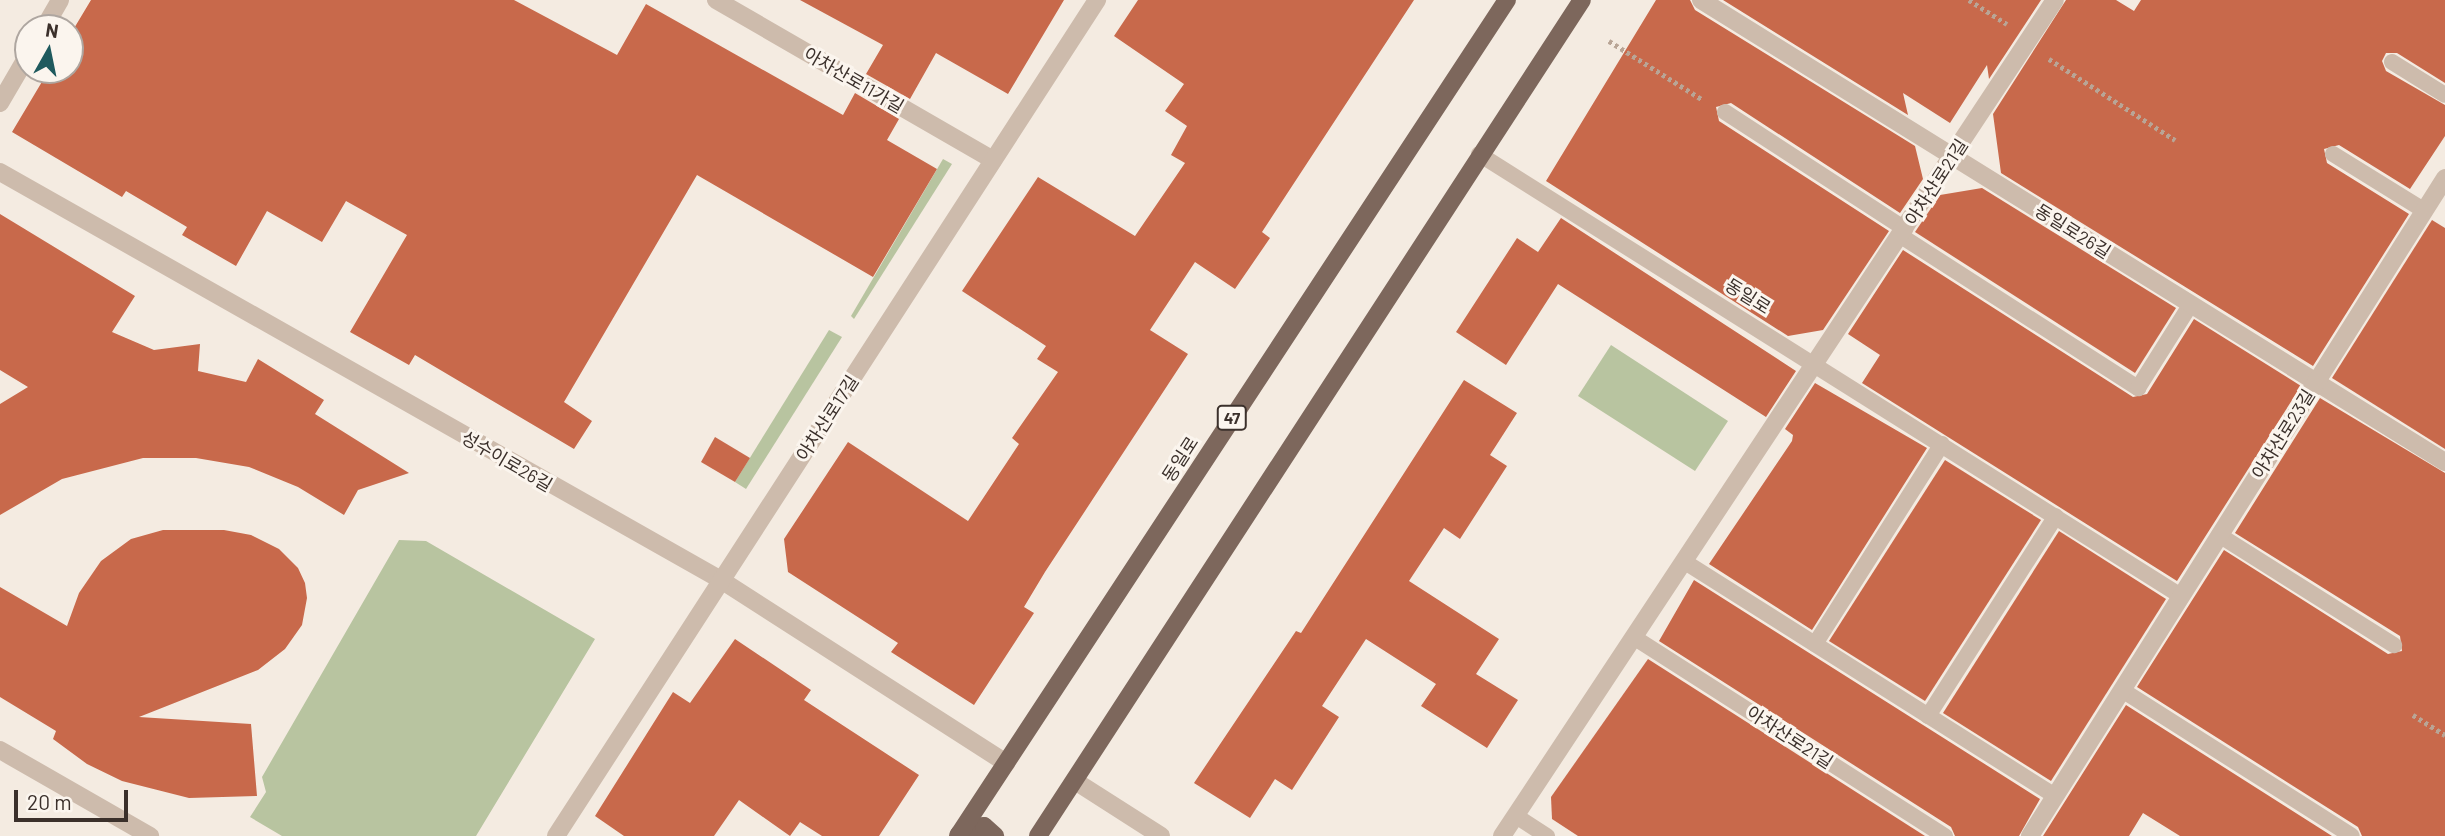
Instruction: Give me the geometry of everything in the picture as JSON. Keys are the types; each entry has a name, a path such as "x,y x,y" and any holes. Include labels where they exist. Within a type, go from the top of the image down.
{"main road":[{"name":"동일로","path":"959,835 1507,0"},
{"path":"1038,836 1479,154 1582,0"},
{"path":"959,835 984,826 995,836"}],"street":[{"name":"아차산로11가길","path":"716,0 993,160"},
{"name":"아차산로17길","path":"556,836 1097,0"},
{"name":"동일로26길","path":"1701,0 2445,462"},
{"name":"아차산로21길","path":"1503,836 2056,0"},
{"path":"0,103 14,79"},
{"name":"성수이로26길","path":"0,172 720,580 1006,763"},
{"name":"아차산로23길","path":"2030,836 2445,178"},
{"path":"0,750 150,836"},
{"path":"1075,781 1161,836"}],"lane":[{"path":"2392,62 2445,95"},
{"path":"1725,112 2138,388 2191,304"},
{"name":"동일로","path":"1479,154 1817,364"},
{"path":"2333,154 2425,211"},
{"path":"1817,364 2181,596"},
{"path":"1815,644 1942,444"},
{"path":"1928,716 2056,516"},
{"path":"2219,535 2395,645"},
{"path":"1685,562 2055,796"},
{"name":"아차산로21길","path":"1635,638 1945,836"},
{"path":"2122,690 2352,836"},
{"path":"1516,816 1547,836"}],"path":[{"path":"1969,0 2175,140"},
{"path":"1609,41 1725,112"},
{"path":"2413,715 2445,735"}],"green space":[{"path":"943,159 952,164 854,319 851,316"},
{"path":"829,330 842,337 746,489 735,482"},
{"path":"1611,345 1728,421 1695,471 1578,396"},
{"path":"399,540 426,541 595,639 476,836 282,836 250,817 266,792 262,777"}],"building":[{"path":"91,0 514,0 617,55 646,4 843,115 855,93 899,119 887,140 937,169 873,277 697,175 564,402 592,421 574,449 415,355 409,365 350,332 407,235 346,201 322,242 267,211 236,266 182,235 187,227 126,191 122,197 12,132 41,84 84,84 83,14"},
{"path":"800,0 1064,0 1008,94 936,53 910,99 866,74 883,45"},
{"path":"1138,0 1414,0 1262,232 1270,238 1235,289 1195,262 1150,330 1188,354 1045,572 1024,607 1034,613 974,705 891,652 898,643 788,572 784,539 848,442 968,521 1019,444 1012,438 1058,372 1037,359 1046,346 962,291 1038,177 1135,236 1185,163 1171,155 1187,126 1165,111 1184,84 1114,36"},
{"path":"1656,0 1690,0 1695,10 1915,146 1923,179 1900,213 1731,103 1716,107 1719,121 1889,231 1823,330 1788,336 1546,181"},
{"path":"1723,0 2041,0 1989,79 1987,65 1950,123 1903,93 1908,115"},
{"path":"2066,0 2116,0 2134,11 2141,0 2445,0 2445,83 2397,53 2386,53 2382,61 2386,71 2445,105 2445,136 2410,189 2339,145 2324,149 2327,163 2409,214 2313,366 2001,173 1993,114"},
{"path":"1982,188 2176,308 2135,373 1915,232 1940,195"},
{"path":"0,214 135,296 112,332 154,350 200,344 198,371 246,382 258,359 324,400 315,414 409,473 358,490 344,515 298,487 249,467 196,458 143,458 62,479 0,515 0,404 28,387 0,370"},
{"path":"1561,218 1796,371 1766,417 1558,284 1506,365 1456,332 1517,238 1538,252"},
{"path":"2432,220 2445,228 2445,449 2332,378"},
{"path":"1903,250 2133,397 2147,394 2194,319 2301,386 2177,581 1862,383 1880,355 1848,334"},
{"path":"1464,380 1517,413 1490,455 1507,466 1460,539 1444,528 1409,581 1499,639 1476,674 1518,700 1487,748 1421,706 1436,684 1366,639 1322,706 1339,717 1292,790 1275,779 1250,818 1194,783 1296,631 1301,633"},
{"path":"1815,383 1927,448 1812,630 1709,564 1792,441 1793,435 1785,429"},
{"path":"2320,398 2445,473 2445,836 2362,836 2358,827 2137,687 2224,550 2388,654 2402,651 2400,636 2235,533"},
{"path":"715,437 750,458 735,482 701,462"},
{"path":"1945,460 2041,520 1925,701 1829,641"},
{"path":"163,530 224,530 251,535 279,549 298,568 305,583 307,598 302,625 285,649 258,670 139,717 251,724 257,796 189,798 122,781 87,764 53,739 56,731 0,697 0,587 67,626 79,593 101,561 131,539"},
{"path":"2059,531 2166,599 2051,781 1943,713"},
{"path":"1694,580 2040,799 2019,836 1955,836 1951,827 1659,641"},
{"path":"735,639 811,690 804,700 919,775 879,836 822,836 800,822 790,836 739,800 714,836 624,836 595,816 673,692 690,703"},
{"path":"1648,659 1925,836 1578,836 1552,819 1551,797"},
{"path":"2126,705 2332,836 2180,836 2143,813 2129,836 2043,836"}]}
